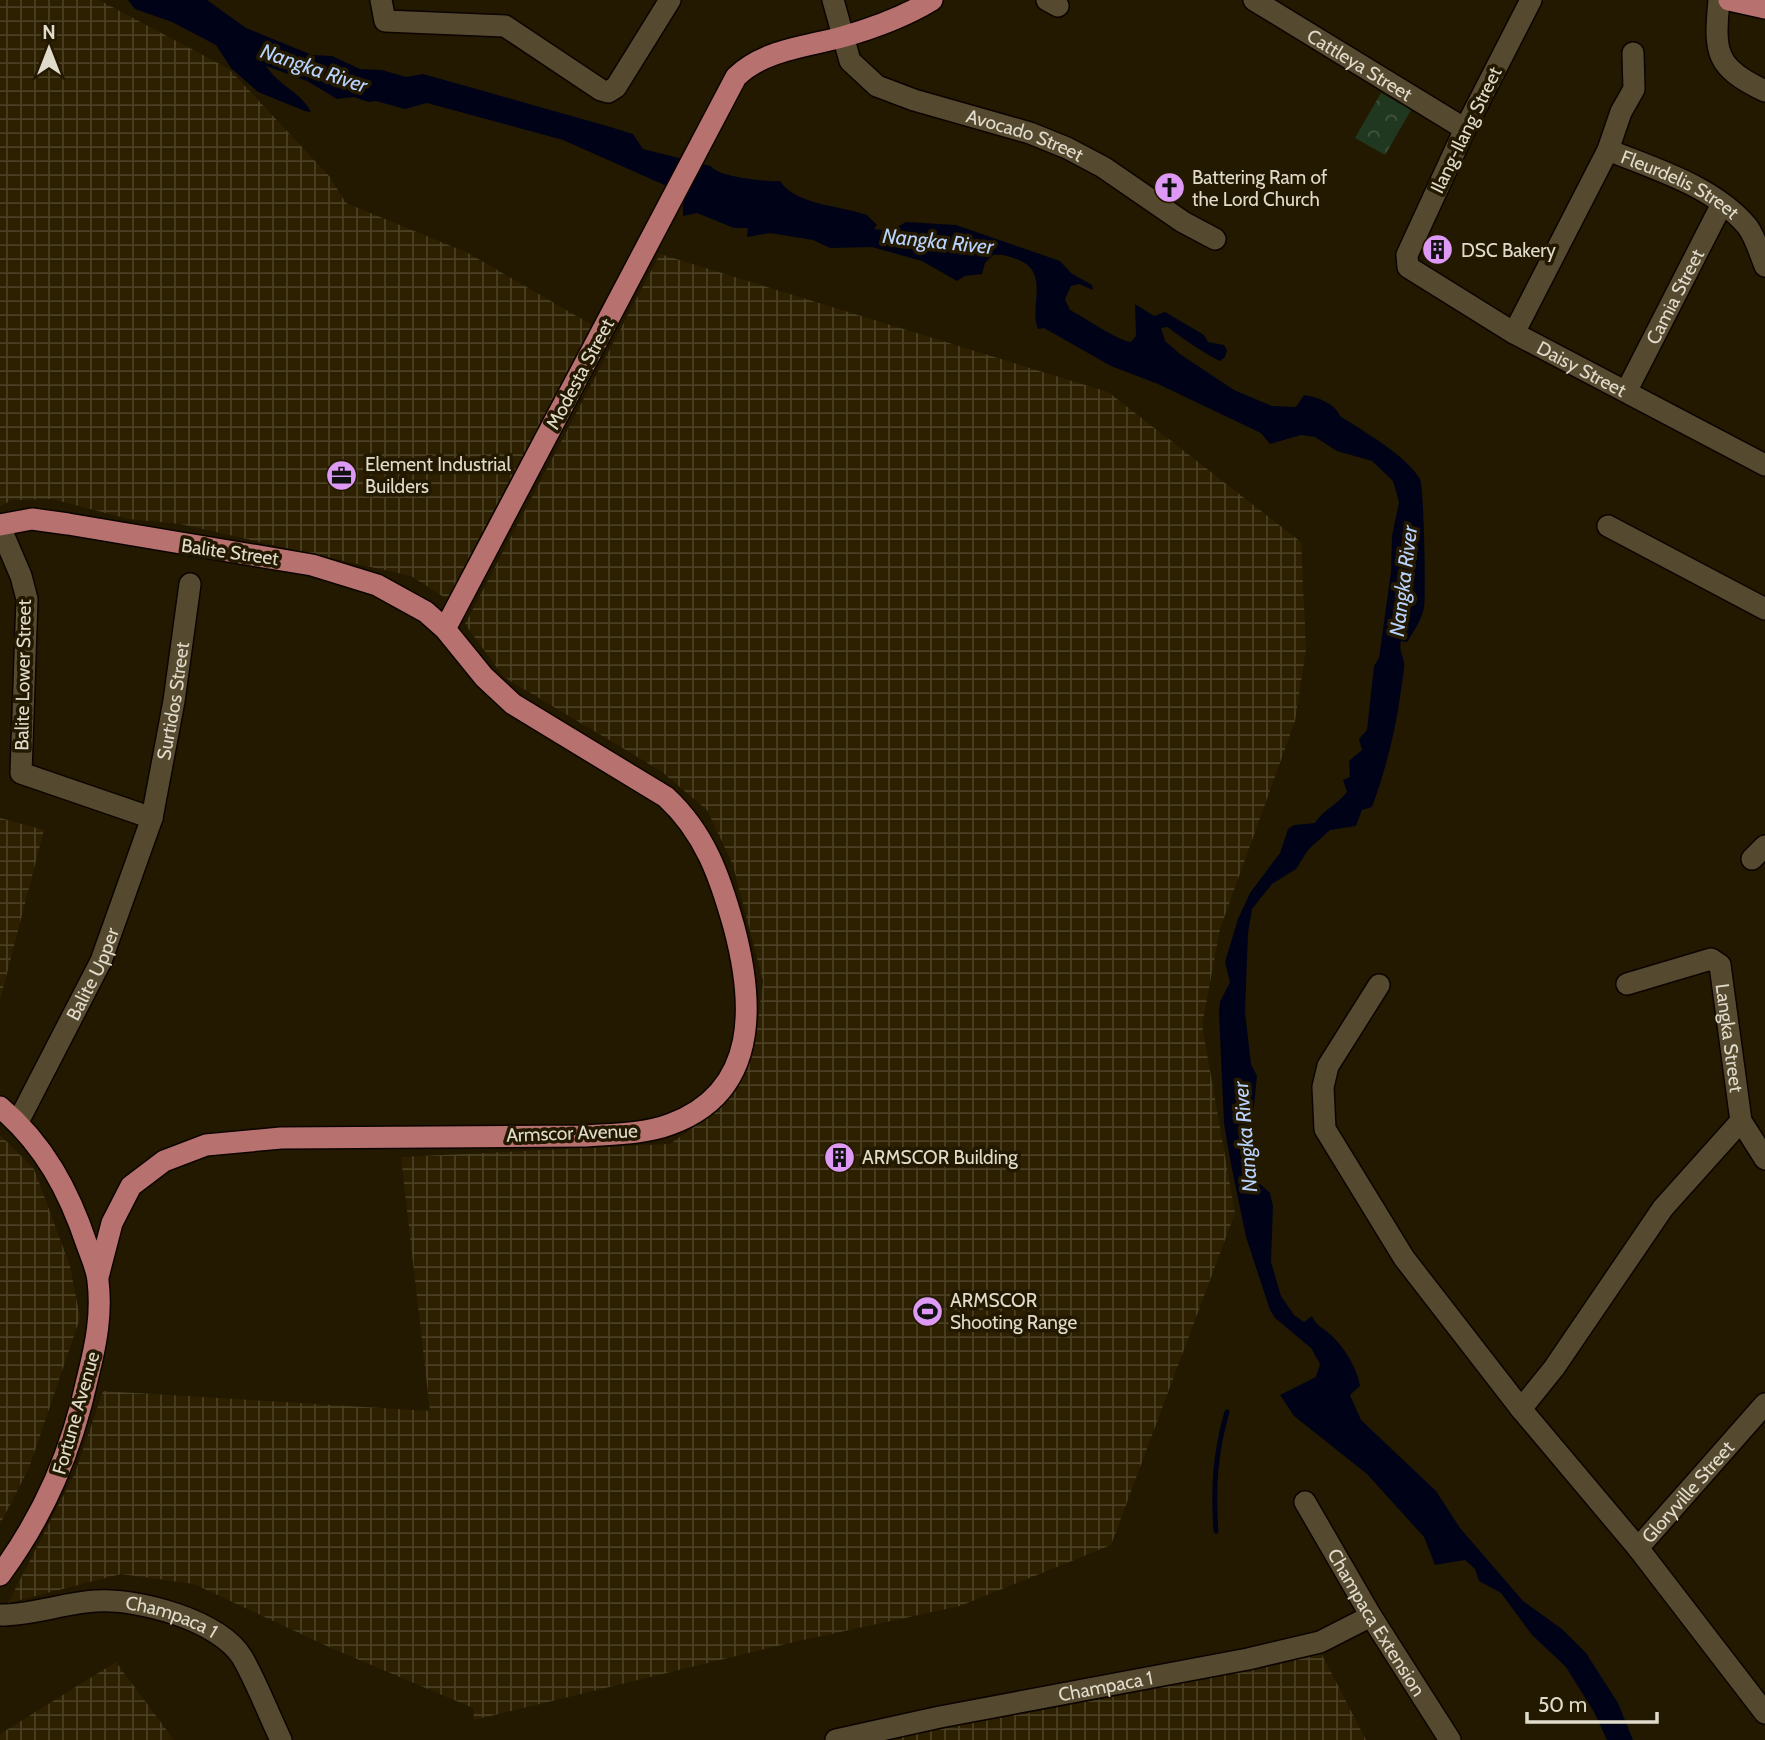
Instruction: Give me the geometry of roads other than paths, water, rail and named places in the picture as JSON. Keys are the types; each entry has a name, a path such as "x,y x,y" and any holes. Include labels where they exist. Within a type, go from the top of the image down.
{"main road":[{"name":"Modesta Street","path":"445,629 610,318 726,91 748,65 768,56 845,36 909,14 932,0"},
{"path":"1729,0 1765,8"},
{"name":"Balite Street","path":"0,526 32,519 312,565 354,577 400,595 445,629"},
{"name":"Armscor Avenue","path":"98,1277 112,1223 131,1186 155,1166 187,1150 231,1141 281,1138 623,1133 671,1124 693,1113 716,1094 731,1075 743,1048 747,1028 748,989 724,891 702,839 686,815 666,797 513,704 484,677 445,629"},
{"path":"0,1107 18,1122 50,1163 69,1198 98,1277"},
{"name":"Fortune Avenue","path":"0,1575 44,1508 71,1444 99,1325 98,1277"}],"street":[{"path":"381,0 385,21 505,26 608,92 616,87 659,3"},
{"name":"Avocado Street","path":"833,0 845,36 849,61 877,86 1031,132 1067,148 1103,167 1182,222 1215,239"},
{"name":"Cattleya Street","path":"1254,0 1465,129"},
{"name":"Ilang-Ilang Street","path":"1406,261 1465,129 1531,0"},
{"path":"1719,0 1715,39 1717,52 1729,70 1765,91"},
{"path":"1514,333 1608,150 1621,112 1634,89 1633,53"},
{"name":"Fleurdelis Street","path":"1608,150 1673,176 1722,204 1748,227 1765,266"},
{"name":"Camia Street","path":"1627,390 1722,204"},
{"name":"Daisy Street","path":"1406,261 1408,267 1514,333 1627,390 1765,465"},
{"name":"Balite Lower Street","path":"0,526 21,576 27,599 21,774 152,818"},
{"path":"1608,526 1765,609"},
{"name":"Surtidos Street","path":"152,818 172,713 190,584"},
{"name":"Balite Upper","path":"18,1122 101,961 152,818"},
{"name":"Langka Street","path":"1627,984 1711,958 1720,965 1741,1121 1765,1158"},
{"path":"1379,985 1328,1066 1323,1087 1325,1129 1404,1258 1521,1409 1638,1548 1765,1713"},
{"path":"1521,1409 1554,1368 1663,1208 1741,1121"},
{"name":"Gloryville Street","path":"1638,1548 1763,1414"},
{"name":"Champaca Extension","path":"1305,1502 1371,1616 1450,1740"},
{"name":"Champaca 1","path":"0,1615 25,1615 97,1601 184,1615 228,1640 241,1656 281,1740"},
{"name":"Champaca 1","path":"836,1740 940,1717 1248,1659 1320,1642 1371,1616"}],"water":[{"name":"Nangka River","path":"128,0 207,0 246,28 312,55 332,56 360,69 382,70 406,77 423,74 633,134 643,149 711,166 732,176 780,181 787,189 808,200 867,215 877,225 874,229 890,231 906,222 956,225 1060,261 1071,273 1092,285 1093,290 1079,284 1071,286 1065,299 1070,310 1110,334 1131,342 1136,336 1135,304 1154,316 1165,312 1204,335 1208,342 1224,345 1227,350 1220,361 1168,327 1161,328 1165,341 1180,354 1234,390 1272,406 1296,407 1304,395 1325,401 1338,411 1340,416 1383,444 1413,470 1420,479 1423,501 1424,608 1407,642 1401,641 1404,668 1396,719 1386,764 1372,807 1362,810 1356,826 1330,830 1308,850 1296,869 1272,884 1252,909 1248,933 1245,1012 1251,1064 1257,1076 1253,1116 1254,1159 1260,1184 1270,1193 1273,1206 1271,1262 1281,1296 1294,1315 1304,1322 1312,1316 1351,1361 1360,1386 1350,1395 1361,1420 1436,1491 1460,1528 1523,1601 1562,1629 1586,1653 1618,1703 1633,1740 1607,1740 1594,1712 1566,1667 1532,1635 1501,1593 1479,1581 1475,1569 1465,1560 1435,1565 1424,1537 1367,1474 1294,1416 1280,1395 1316,1377 1320,1364 1311,1348 1275,1318 1270,1310 1246,1237 1230,1159 1224,1123 1219,1013 1220,1002 1230,982 1225,962 1238,919 1250,893 1280,853 1288,829 1294,825 1315,823 1347,792 1343,780 1350,777 1349,761 1362,750 1359,739 1367,730 1374,666 1379,658 1391,572 1392,536 1399,502 1393,481 1372,461 1337,451 1315,437 1301,435 1270,444 1261,433 1158,384 1111,366 1044,328 1038,329 1034,274 1029,267 1014,258 993,255 985,263 982,274 965,276 957,281 922,261 872,247 830,248 813,240 770,233 747,237 748,228 734,228 697,213 683,216 683,199 669,187 563,140 427,103 405,109 354,97 337,99 307,81 266,66 311,112 305,111 258,92 231,68 216,45 172,22 135,9"}],"waterway":[{"path":"1216,1531 1216,1471 1227,1412"}],"place":[{"name":"Battering Ram of the Lord Church","path":"1169,188"},
{"name":"DSC Bakery","path":"1438,250"},
{"name":"Element Industrial Builders","path":"342,475"},
{"name":"ARMSCOR Building","path":"839,1157"},
{"name":"ARMSCOR Shooting Range","path":"927,1311"}]}
